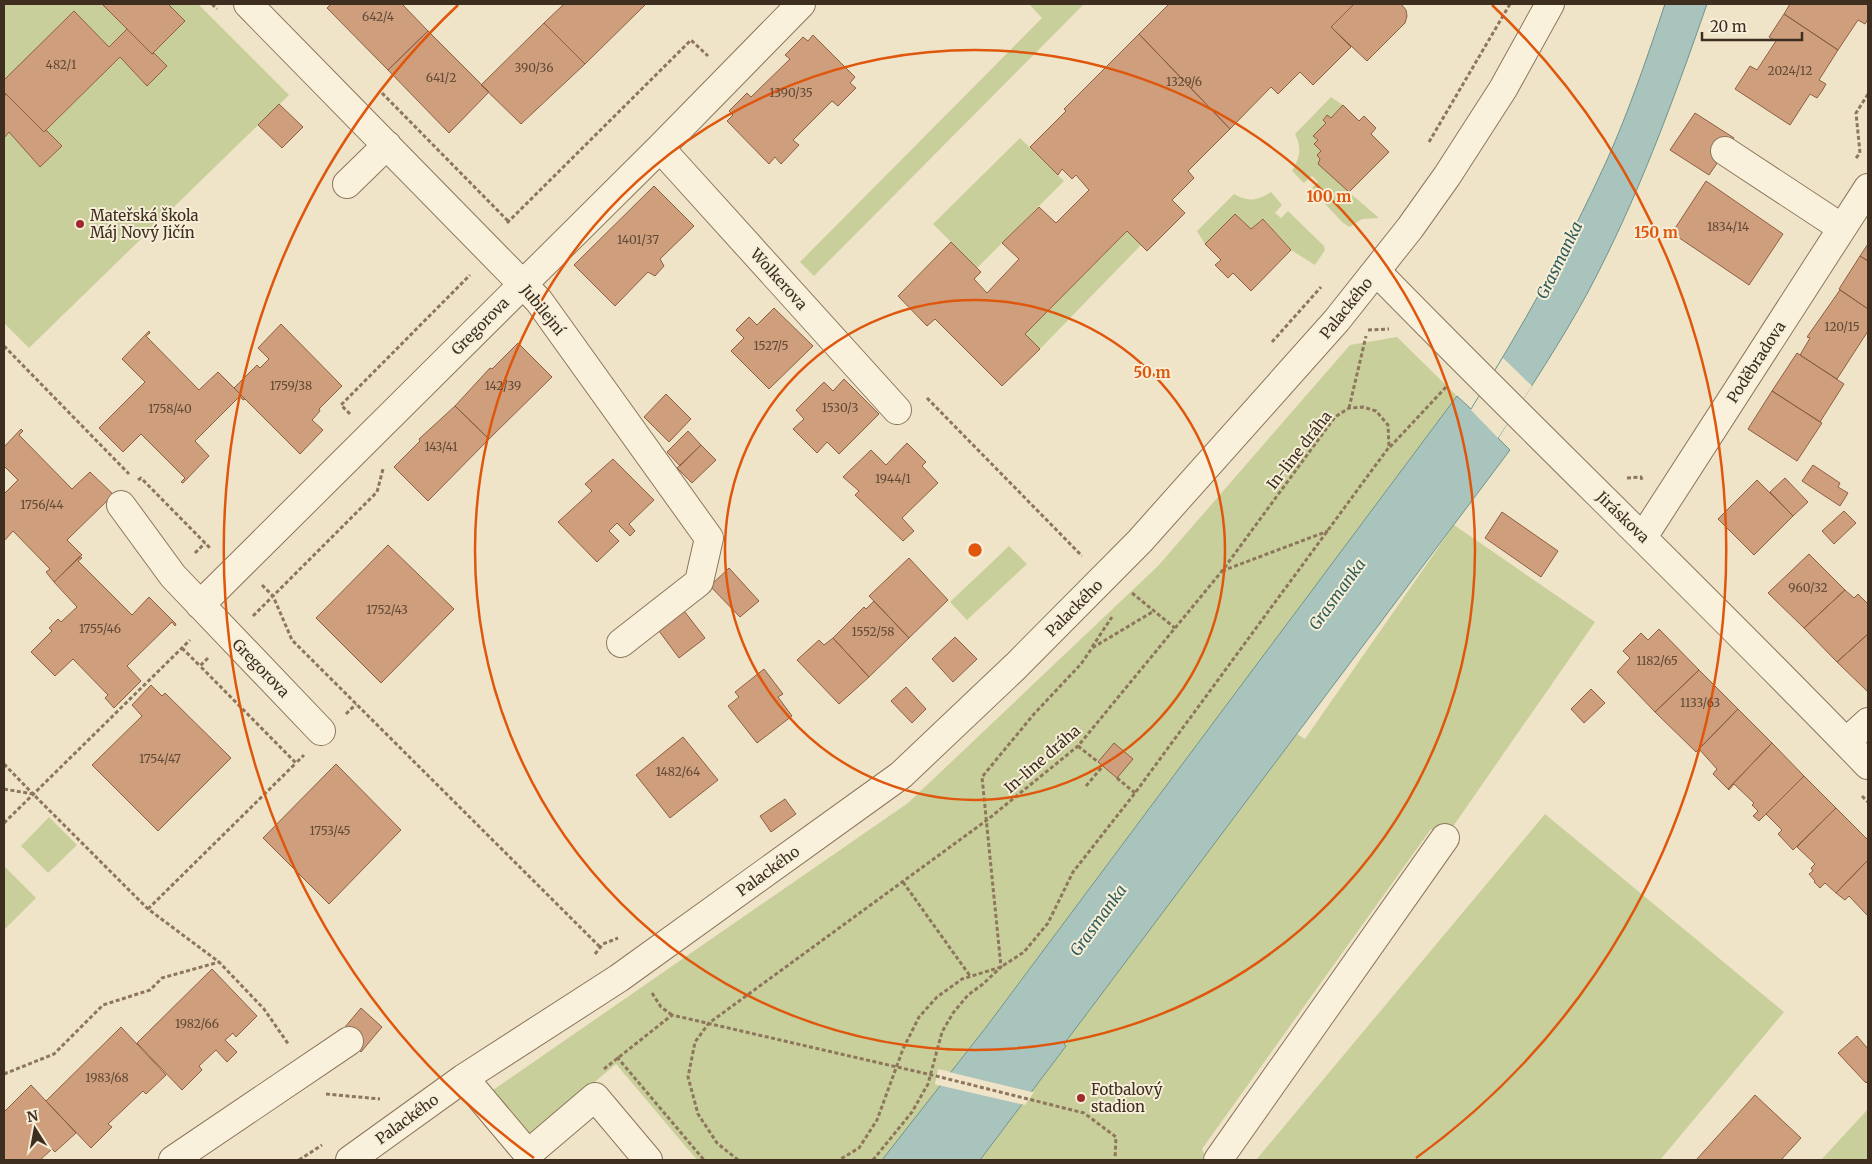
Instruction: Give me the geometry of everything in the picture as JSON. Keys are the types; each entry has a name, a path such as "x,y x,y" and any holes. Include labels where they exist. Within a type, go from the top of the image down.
{"street":[{"name":"Jubilejní","path":"248,4 539,301 709,538 699,582 621,643"},
{"name":"Gregorova","path":"200,605 660,148 801,4"},
{"name":"Palackého","path":"350,1160 464,1078 619,978 901,775 1016,666 1140,541 1338,320 1410,228 1447,176 1503,89 1550,4"},
{"path":"347,184 387,145"},
{"name":"Wolkerova","path":"660,148 897,410"},
{"path":"1725,151 1842,228"},
{"name":"Poděbradova","path":"1643,537 1868,188"},
{"name":"Jiráskova","path":"1376,271 1868,765"},
{"name":"Gregorova","path":"121,505 170,572 321,731"},
{"path":"1846,742 1868,722"},
{"path":"1218,1160 1445,838"},
{"path":"173,1160 349,1041"},
{"path":"464,1078 528,1154 595,1098 648,1160"}],"path":[{"path":"1426,146 1510,4"},
{"path":"377,88 508,221"},
{"path":"1267,348 1321,286"},
{"path":"4,346 137,482"},
{"path":"873,1160 912,1112 928,1084 942,1032 953,1013 968,995 1002,967 1024,952 1048,923 1073,872 1135,793 1389,448 1451,383"},
{"name":"In-line dráha","path":"738,1160 717,1143 698,1114 688,1077 696,1042 710,1023 987,820 1078,746 1222,571 1335,417 1349,408 1362,407 1376,411 1388,425 1389,448"},
{"path":"1028,501 1084,558"},
{"path":"1222,571 1328,531"},
{"path":"1080,562 1088,554"},
{"path":"242,564 273,596 292,640 600,947 633,999 648,988 661,1007 672,1015 936,1076 1084,1113 1116,1137 1115,1158"},
{"path":"1129,590 1175,628"},
{"path":"1002,967 982,777 1039,708 1081,664 1092,648 1154,610"},
{"path":"4,823 194,636"},
{"path":"182,648 200,666"},
{"path":"1078,746 1098,762"},
{"path":"148,909 296,763"},
{"path":"4,764 148,909 219,962 264,1009 321,1093 380,1100 383,1103"},
{"path":"1086,786 1102,766"},
{"path":"1117,778 1135,793"},
{"path":"4,789 33,794"},
{"path":"903,882 970,976"},
{"path":"592,958 603,944 620,938"},
{"path":"4,1074 54,1054 103,1005 150,990 162,978 219,962"},
{"path":"839,1160 859,1148 877,1120 903,1049 919,1017 937,997 962,979 1002,967"},
{"path":"595,1098 584,1085 672,1015"},
{"path":"617,1057 704,1160"},
{"path":"299,1160 327,1142"}],"green space":[{"name":"Mateřská škola Máj Nový Jičín","path":"4,4 198,4 289,95 29,348 4,323"},
{"path":"1029,4 1084,4 814,276 800,262 1042,18"},
{"path":"1331,97 1343,105 1331,118 1327,115 1323,119 1326,123 1314,135 1318,140 1314,144 1321,151 1317,155 1320,159 1319,161 1349,192 1379,218 1362,219 1350,227 1343,223 1311,189 1318,182 1312,176 1304,183 1292,171 1299,152 1299,144 1295,134"},
{"path":"1020,138 1064,181 977,268 933,224"},
{"path":"1271,192 1282,205 1275,213 1281,218 1288,211 1324,246 1325,250 1315,265 1291,250 1264,219 1251,229 1235,215 1205,244 1197,231 1234,194 1252,199"},
{"path":"1127,231 1141,245 1040,349 1025,334"},
{"path":"1397,337 1457,396 987,1026 951,1072 938,1069 935,1084 941,1086 882,1160 697,1160 616,1064 531,1136 493,1090 908,803 1158,566 1350,345"},
{"path":"1454,525 1595,622 1445,838 1431,829 1202,1149 1207,1160 980,1160 1066,1046 1064,1044 1297,734 1305,739"},
{"path":"1009,546 1027,564 967,620 950,602"},
{"path":"1545,814 1784,1012 1660,1160 1256,1160"},
{"path":"49,817 77,845 48,873 21,846"},
{"path":"4,866 36,898 4,930"},
{"path":"1868,1109 1868,1160 1821,1160"}],"water":[{"name":"Grasmanka","path":"1665,4 1707,4 1653,150 1606,257 1567,329 1498,438 1510,450 1064,1044 1066,1046 980,1160 882,1160 987,1026 1457,396 1471,409 1543,287 1592,192 1623,122"}],"pier":[{"path":"1503,358 1532,386 1498,438 1471,410"},
{"path":"949,1072 1034,1092 1025,1105 938,1085"}],"building":[{"path":"102,4 168,4 185,21 152,54"},
{"path":"331,4 402,4 428,31 388,70 327,8"},
{"path":"564,4 646,4 585,64 544,23"},
{"path":"1169,4 1354,4 1331,27 1351,47 1313,85 1300,72 1278,94 1271,87 1230,129 1139,34"},
{"path":"1354,4 1401,4 1406,10 1405,23 1367,61 1331,27"},
{"path":"1790,4 1868,4 1868,19 1865,24 1858,20 1838,50 1784,14"},
{"path":"74,11 109,47 127,29 167,66 147,86 120,57 44,132 4,92 4,80"},
{"path":"1784,14 1838,50 1819,80 1826,84 1822,91 1817,98 1810,94 1790,125 1735,89 1750,66 1757,70 1776,41 1769,37"},
{"path":"544,23 585,64 521,124 481,85"},
{"path":"428,31 489,92 449,133 388,70"},
{"path":"1139,34 1230,129 1188,171 1194,178 1172,200 1185,213 1147,251 1127,231 1025,334 1040,349 1002,386 935,319 927,326 898,296 951,242 981,272 974,279 987,293 1019,259 1002,243 1039,207 1056,223 1089,190 1076,175 1072,179 1062,169 1058,175 1030,147 1066,111 1064,109"},
{"path":"813,35 855,77 850,83 856,88 838,106 832,101 793,140 799,145 781,164 775,157 769,164 727,121 733,115 729,111 747,93 751,97 790,59 785,55 803,37 808,41"},
{"path":"6,94 44,132 46,130 62,146 40,167 9,132 4,138 4,97"},
{"path":"279,104 303,127 282,148 258,125"},
{"path":"1343,105 1359,121 1364,116 1376,128 1371,134 1389,152 1349,192 1318,164 1320,159 1317,155 1321,151 1314,144 1318,140 1313,136 1326,123 1323,120 1327,115 1331,118"},
{"path":"1695,113 1734,138 1709,175 1670,150"},
{"path":"1706,181 1783,234 1749,285 1672,233"},
{"path":"654,186 694,226 660,259 664,266 655,276 648,272 615,306 574,265"},
{"path":"1235,214 1251,229 1263,219 1291,250 1251,291 1233,273 1228,278 1215,265 1221,260 1205,244"},
{"path":"1868,244 1868,261 1860,256"},
{"path":"1860,256 1868,261 1868,309 1839,289"},
{"path":"1840,290 1868,309 1868,331 1837,379 1800,355 1810,338 1807,337"},
{"path":"774,308 813,346 769,389 731,351 744,338 736,330 749,317 757,325"},
{"path":"281,324 342,386 319,409 320,411 312,420 323,430 300,454 234,388 257,365 260,368 269,359 258,348"},
{"path":"149,331 150,333 146,336 199,390 218,372 245,399 243,400 240,396 195,441 209,456 183,483 181,482 185,478 141,434 123,452 99,428 145,382 122,359"},
{"path":"518,343 552,377 489,439 455,406 490,368 492,369"},
{"path":"1797,353 1844,384 1820,422 1772,391"},
{"path":"844,379 879,414 839,454 827,442 817,453 793,429 804,419 796,410 824,382 833,391"},
{"path":"1772,391 1822,423 1797,461 1748,429"},
{"path":"666,394 691,419 669,442 644,417"},
{"path":"455,406 489,439 428,501 394,467 420,441 419,439"},
{"path":"21,429 23,431 19,435 72,489 90,472 117,498 112,496 67,540 82,555 54,582 46,572 50,569 13,531 4,541 4,494 18,480 4,466 4,447"},
{"path":"688,431 701,445 680,466 667,452"},
{"path":"907,443 926,462 922,466 938,483 902,518 914,531 903,541 855,495 859,491 843,477 871,450 886,465"},
{"path":"701,445 716,460 692,483 677,468"},
{"path":"613,459 654,500 629,524 635,531 630,536 617,523 609,531 619,541 597,562 558,522 592,491 585,484"},
{"path":"1813,465 1840,483 1838,487 1848,493 1840,506 1802,481"},
{"path":"1785,478 1808,502 1793,516 1770,492"},
{"path":"1757,480 1793,516 1754,555 1718,519"},
{"path":"1844,511 1856,523 1834,544 1822,531"},
{"path":"1502,512 1558,551 1541,577 1485,538"},
{"path":"388,545 454,609 381,683 316,618"},
{"path":"1809,554 1845,590 1804,628 1768,593"},
{"path":"80,556 82,558 78,561 132,615 149,597 176,624 175,626 172,622 127,666 141,681 114,708 105,698 108,695 73,659 55,676 31,652 52,631 49,628 58,619 61,622 77,607 54,582"},
{"path":"909,558 948,600 909,638 869,596"},
{"path":"729,568 759,601 740,617 710,586"},
{"path":"1845,590 1854,598 1858,594 1868,604 1868,634 1837,662 1804,628"},
{"path":"874,601 909,638 869,677 833,638 864,607 866,609"},
{"path":"681,607 705,638 679,658 656,627"},
{"path":"1659,629 1699,670 1655,712 1617,672 1630,658 1623,651 1641,633 1648,640"},
{"path":"1868,634 1868,692 1837,662"},
{"path":"955,637 977,659 953,682 932,659"},
{"path":"833,638 869,677 839,704 797,660 819,640 824,645"},
{"path":"764,669 783,694 778,697 792,716 757,743 728,706 739,697 735,692"},
{"path":"1699,670 1738,709 1696,752 1655,712"},
{"path":"151,685 162,696 165,693 231,758 158,831 92,765 142,716 132,705"},
{"path":"906,687 926,709 912,723 891,701"},
{"path":"1591,689 1605,703 1584,723 1571,709"},
{"path":"1738,709 1772,743 1728,789 1713,774 1717,769 1699,749"},
{"path":"683,737 718,780 670,818 636,775"},
{"path":"1114,743 1133,759 1117,778 1098,762"},
{"path":"1772,743 1804,776 1759,821 1753,816 1758,811 1752,805 1754,803 1734,784 1728,789"},
{"path":"336,764 401,830 329,904 263,838"},
{"path":"1804,776 1836,808 1793,850 1778,834 1782,830 1766,814"},
{"path":"785,799 796,814 771,832 760,816"},
{"path":"1836,808 1868,840 1868,860 1836,893 1825,883 1820,888 1814,882 1809,874 1813,871 1811,868 1815,864 1797,847"},
{"path":"1868,860 1867,915 1849,896 1845,900 1836,893"},
{"path":"212,969 257,1016 236,1037 233,1033 225,1040 237,1052 227,1062 216,1050 199,1066 202,1070 182,1090 137,1043"},
{"path":"361,1008 382,1027 361,1052 340,1033"},
{"path":"121,1027 166,1075 146,1094 143,1091 108,1124 112,1127 91,1148 46,1101"},
{"path":"1857,1036 1868,1049 1868,1081 1866,1083 1838,1053"},
{"path":"31,1085 76,1133 55,1152 52,1149 40,1160 4,1160 4,1112"},
{"path":"1755,1095 1801,1138 1781,1160 1696,1160"}],"place":[{"name":"Mateřská škola Máj Nový Jičín","path":"80,224"},
{"name":"Fotbalový stadion","path":"1081,1098"}]}
